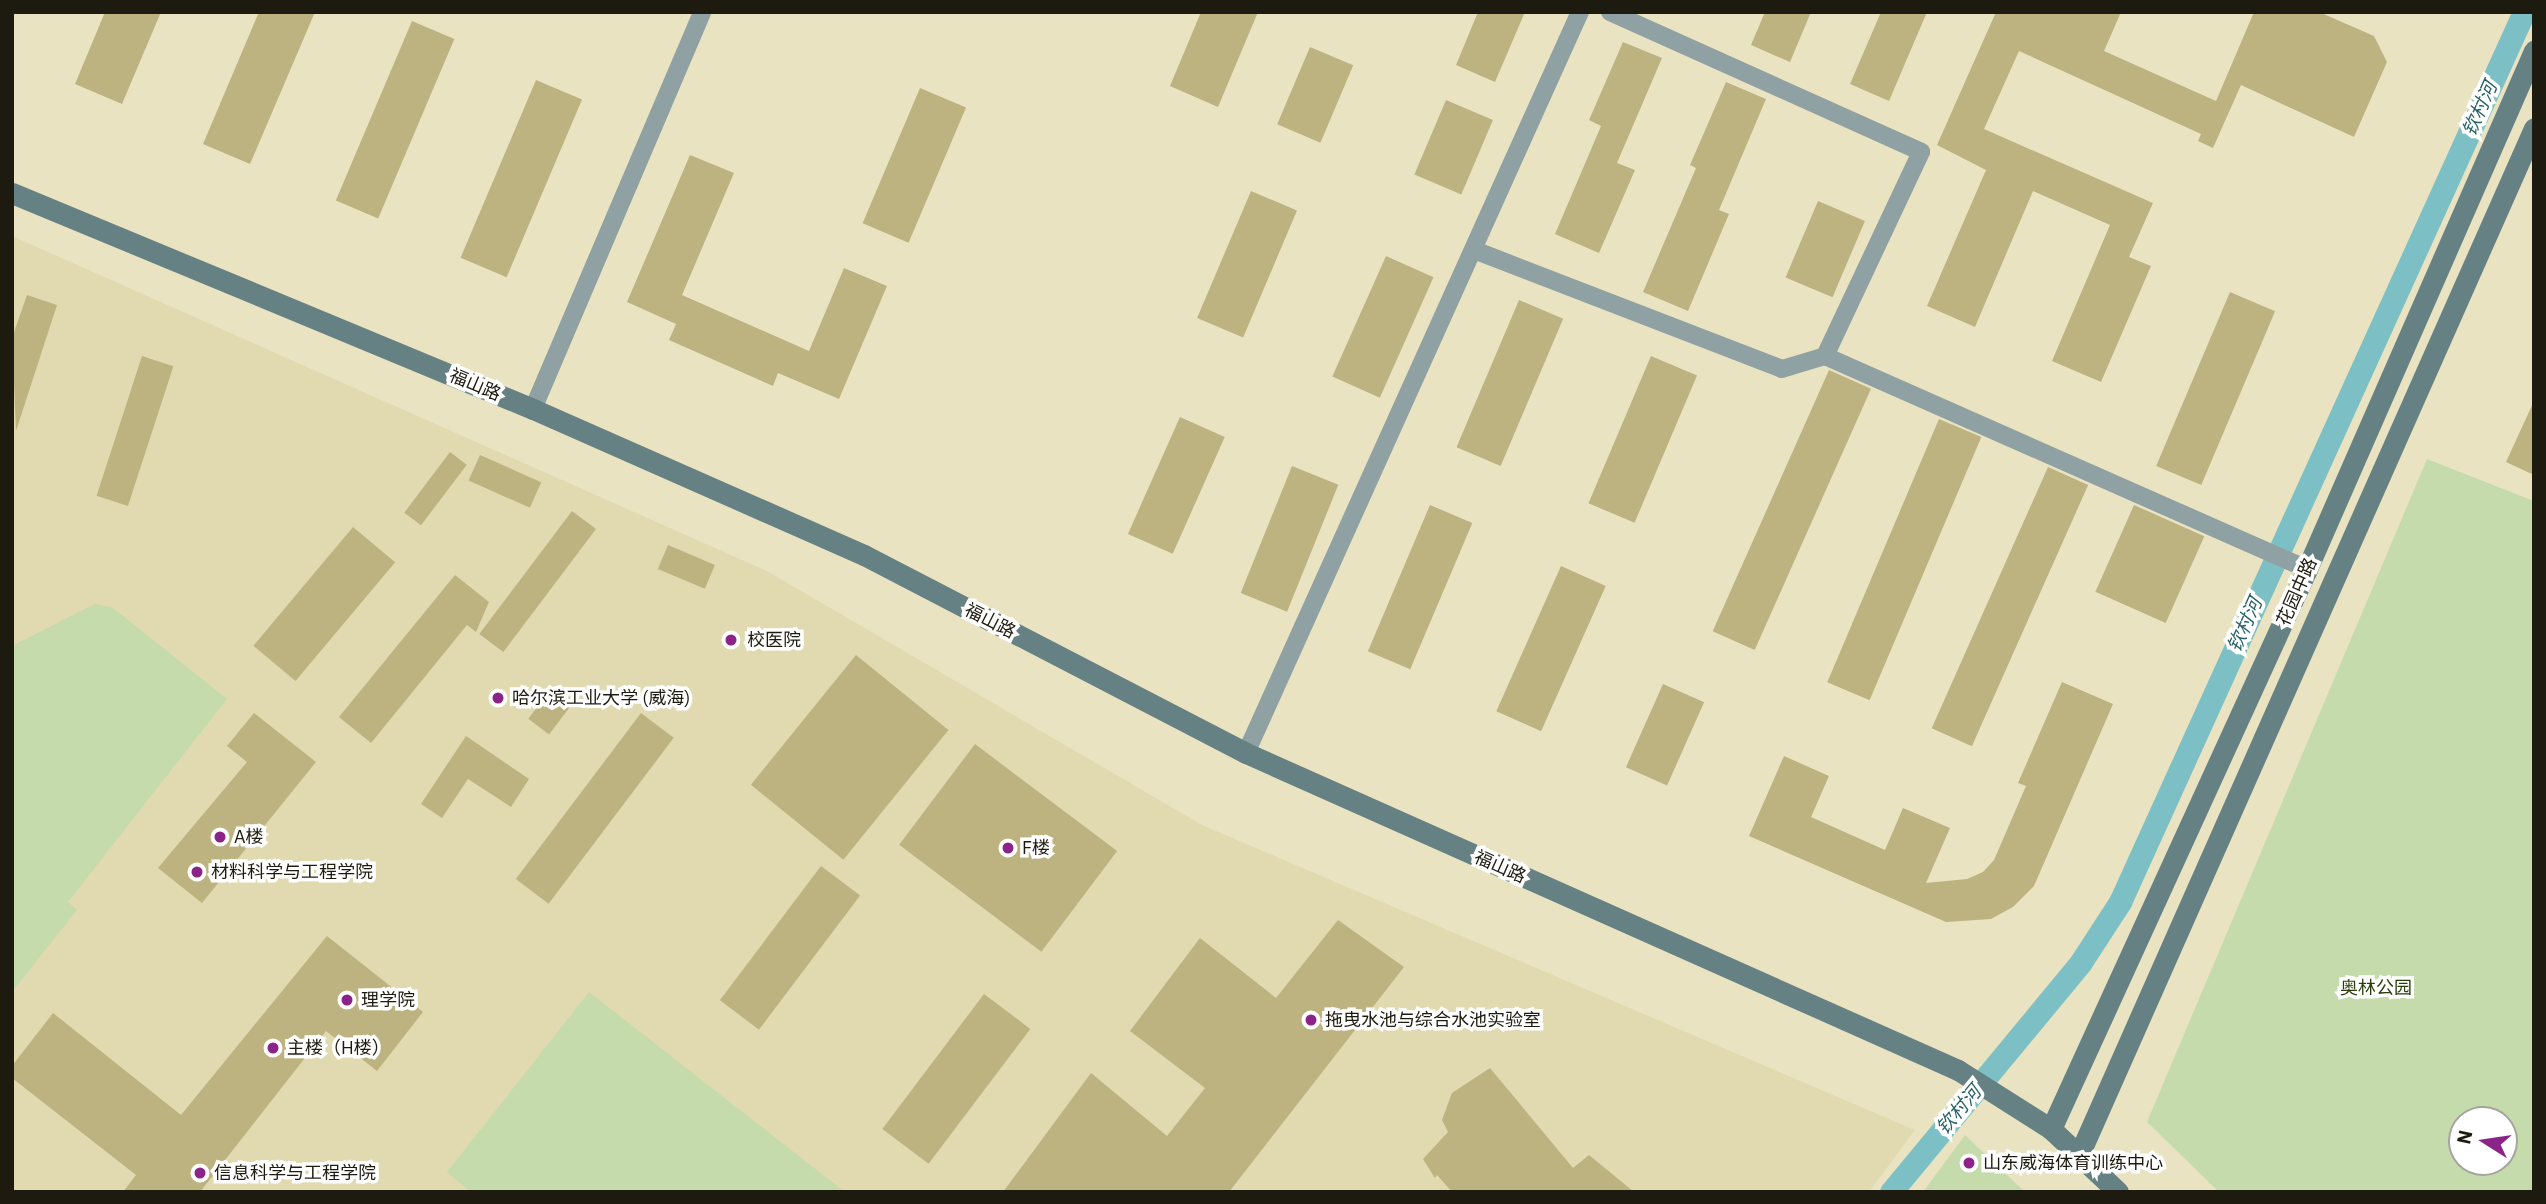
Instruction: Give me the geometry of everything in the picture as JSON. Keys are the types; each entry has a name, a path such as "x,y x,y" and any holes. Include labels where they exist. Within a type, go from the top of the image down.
{"main road":[{"name":"花园中路","path":"2051,1129 2298,565 2534,51"},
{"path":"2079,1155 2534,128"},
{"name":"福山路","path":"12,193 533,409 864,555 1246,753 1958,1070 2051,1129"},
{"path":"2051,1129 2118,1192"}],"street":[{"path":"533,409 702,12"},
{"path":"1246,753 1580,12"},
{"path":"1609,12 1921,152 1825,356"},
{"path":"1474,250 1782,369 1825,356 2298,565"}],"shaded area":[{"name":"哈尔滨工业大学 (威海)","path":"12,236 767,571 1202,825 1915,1130 1869,1192 12,1192"}],"green space":[{"name":"奥林公园","path":"2427,459 2534,501 2534,1192 2219,1192 2147,1122"},
{"path":"95,604 113,608 227,699 68,902 77,910 12,992 12,646"},
{"path":"589,992 845,1192 471,1192 447,1172"},
{"name":"山东威海体育训练中心","path":"1965,1135 2025,1192 1923,1192"}],"building":[{"path":"105,12 161,12 122,104 75,84"},
{"path":"259,12 315,12 250,164 203,144"},
{"path":"1201,12 1258,12 1218,107 1170,86"},
{"path":"1478,12 1525,12 1495,82 1456,65"},
{"path":"1765,12 1811,12 1790,62 1751,45"},
{"path":"1881,12 1927,12 1889,101 1850,84"},
{"path":"1996,12 2121,12 2104,51 2216,101 2254,12 2319,12 2374,36 2387,62 2354,137 2241,85 2213,148 2198,141 2201,134 2019,51 1984,129 2153,203 2129,257 2151,266 2101,382 2052,361 2110,225 2033,191 1975,327 1927,306 1986,170 1937,145"},
{"path":"412,21 454,39 378,218 336,200"},
{"path":"1623,42 1662,58 1617,163 1635,170 1599,253 1555,234 1601,126 1589,120"},
{"path":"1310,47 1353,65 1320,143 1277,124"},
{"path":"536,80 582,100 507,277 461,258"},
{"path":"1726,82 1766,99 1719,210 1729,214 1688,311 1643,292 1696,168 1690,165"},
{"path":"920,88 966,108 909,243 863,223"},
{"path":"1446,100 1493,120 1461,194 1414,175"},
{"path":"690,155 734,173 682,295 809,351 844,268 887,286 839,399 778,373 773,386 669,340 676,324 627,302"},
{"path":"1251,191 1297,211 1243,338 1197,318"},
{"path":"1818,201 1865,221 1833,297 1786,277"},
{"path":"1386,256 1434,277 1380,398 1332,377"},
{"path":"2230,292 2275,311 2201,485 2156,466"},
{"path":"27,295 57,305 16,431 12,338"},
{"path":"1519,300 1563,319 1501,466 1456,447"},
{"path":"142,356 173,366 128,506 97,496"},
{"path":"1651,356 1697,376 1635,523 1588,503"},
{"path":"1829,370 1871,389 1755,650 1713,631"},
{"path":"2534,401 2534,475 2506,462"},
{"path":"1180,417 1225,437 1173,554 1128,534"},
{"path":"1939,419 1981,437 1870,700 1827,682"},
{"path":"450,452 467,465 421,525 404,513"},
{"path":"480,455 541,482 530,508 469,481"},
{"path":"1292,466 1338,485 1287,612 1241,593"},
{"path":"2048,467 2088,485 1972,746 1932,728"},
{"path":"1430,505 1472,523 1410,669 1368,651"},
{"path":"2134,505 2204,536 2166,623 2095,592"},
{"path":"572,511 596,529 503,652 479,634"},
{"path":"353,527 395,562 296,681 253,646"},
{"path":"668,545 715,565 705,589 658,569"},
{"path":"1561,566 1606,586 1541,731 1496,711"},
{"path":"455,575 489,602 476,632 467,625 371,743 339,717"},
{"path":"856,655 948,730 843,860 751,785"},
{"path":"2062,682 2113,704 2034,886 2013,907 1991,919 1946,922 1749,836 1784,756 1829,776 1811,817 1885,850 1903,808 1950,828 1926,883 1967,879 1983,872 1994,860 2026,786 2018,783"},
{"path":"1663,684 1704,702 1667,785 1626,767"},
{"path":"553,686 574,702 549,734 528,719"},
{"name":"A楼","path":"254,713 316,762 202,903 158,868 247,762 227,746"},
{"path":"641,713 674,738 549,904 516,879"},
{"path":"466,736 529,779 511,807 468,779 442,818 421,804"},
{"name":"F楼","path":"975,744 1117,851 1041,952 899,845"},
{"path":"821,866 860,895 759,1030 720,1000"},
{"name":"拖曳水池与综合水池实验室","path":"1338,920 1404,967 1229,1192 1003,1192 1091,1073 1167,1136 1205,1088 1130,1031 1200,938 1276,998"},
{"name":"主楼（H楼）","path":"327,936 423,1012 377,1071 326,1031 200,1192 123,1192 136,1175 12,1078 12,1066 53,1013 181,1115"},
{"path":"984,994 1030,1029 929,1164 882,1129"},
{"path":"1490,1068 1573,1168 1589,1155 1634,1192 1452,1192 1437,1175 1435,1178 1423,1159 1448,1132 1442,1120 1452,1093"}],"waterway":[{"name":"钦村河","path":"1891,1192 2081,962 2120,902 2524,12"}],"place":[{"name":"校医院","path":"731,640"},
{"name":"哈尔滨工业大学 (威海)","path":"498,698"},
{"name":"A楼","path":"220,837"},
{"name":"F楼","path":"1008,848"},
{"name":"材料科学与工程学院","path":"197,872"},
{"name":"理学院","path":"347,1000"},
{"name":"拖曳水池与综合水池实验室","path":"1311,1020"},
{"name":"主楼（H楼）","path":"273,1048"},
{"name":"山东威海体育训练中心","path":"1969,1163"},
{"name":"信息科学与工程学院","path":"200,1173"}]}
